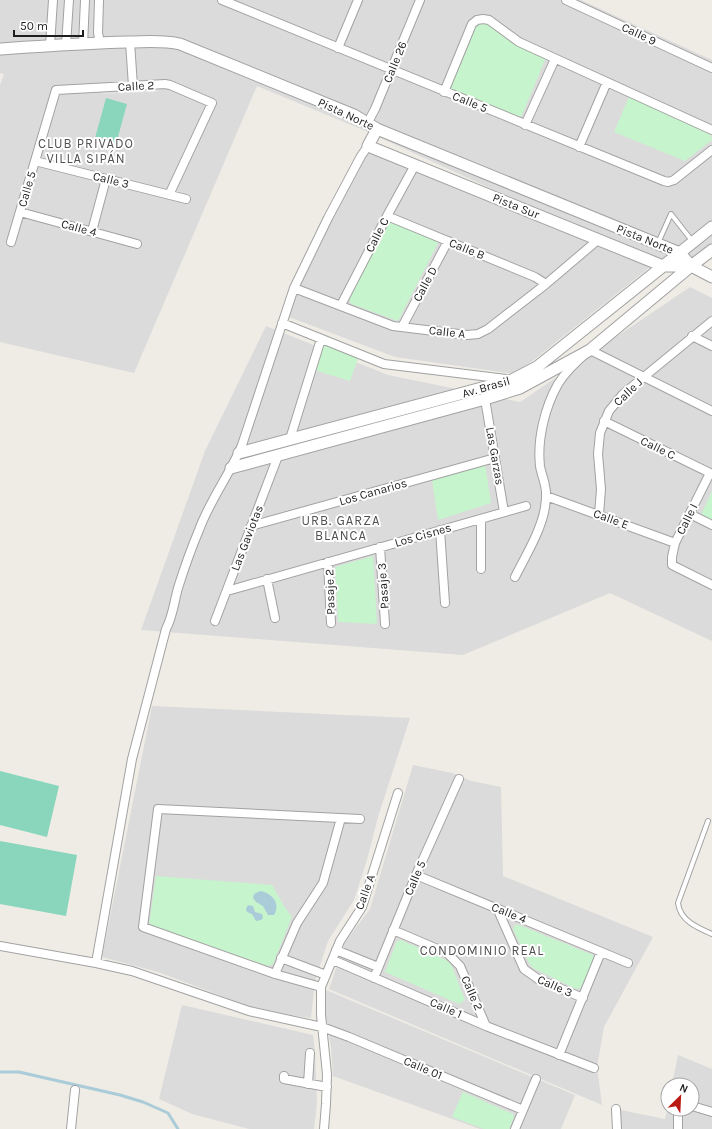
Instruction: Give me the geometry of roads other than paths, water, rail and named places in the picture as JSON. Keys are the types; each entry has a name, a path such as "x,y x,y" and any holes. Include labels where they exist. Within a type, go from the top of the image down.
{"street":[{"path":"50,46 53,0"},
{"path":"66,45 69,0"},
{"path":"83,44 85,0"},
{"path":"99,0 98,33 100,42"},
{"name":"Calle 5","path":"222,0 664,181 668,182 674,180 712,150"},
{"path":"338,48 358,0"},
{"name":"Calle 26","path":"373,125 375,109 420,0"},
{"name":"Calle 9","path":"566,0 712,68"},
{"path":"444,92 472,24 477,20 483,19 489,20 519,42 712,130"},
{"name":"Pista Norte","path":"0,49 100,42 168,41 180,44 657,244 680,252"},
{"path":"130,42 133,86"},
{"path":"525,125 555,59"},
{"path":"579,147 607,82"},
{"name":"Calle 2","path":"56,90 170,85 212,103 168,195"},
{"name":"Calle 5","path":"11,242 56,90"},
{"path":"96,963 132,759 163,639 166,629 172,619 178,589 199,529 213,498 239,453 294,288 328,218 361,156 368,146 373,125"},
{"name":"Pista Sur","path":"368,146 663,266"},
{"name":"Calle 3","path":"35,161 186,199"},
{"name":"Calle C","path":"341,305 386,216 415,165"},
{"path":"92,231 106,179"},
{"name":"Calle 4","path":"20,212 137,244"},
{"name":"Calle B","path":"386,216 535,277 546,284"},
{"name":"Av. Brasil","path":"239,453 512,380 537,367 712,227"},
{"name":"Calle A","path":"294,288 393,326 467,335 478,334 488,329 546,284 599,239"},
{"name":"Calle D","path":"402,327 448,241"},
{"name":"Av. Brasil","path":"231,468 485,399 520,388 590,350 712,250"},
{"path":"680,252 691,266 712,277"},
{"path":"663,266 691,266"},
{"name":"Calle J","path":"599,515 602,489 598,454 600,433 604,421 616,401 692,336 712,321"},
{"path":"282,323 384,364 512,380"},
{"path":"692,336 712,346"},
{"path":"290,439 321,339"},
{"path":"515,577 542,521 546,487 541,473 540,443 546,415 558,384 573,366 590,350 712,411"},
{"name":"Las Garzas","path":"485,399 504,512"},
{"name":"Calle C","path":"604,421 711,474"},
{"name":"Las Gaviotas","path":"215,621 278,456"},
{"name":"Los Canarios","path":"251,526 495,458"},
{"name":"Calle I","path":"711,474 675,543 672,556 672,565 712,585"},
{"name":"Calle E","path":"546,496 675,543"},
{"name":"Los Cisnes","path":"227,591 526,506"},
{"path":"690,514 712,525"},
{"path":"481,518 481,569"},
{"path":"440,530 445,603"},
{"name":"Pasaje 3","path":"380,547 385,624"},
{"name":"Pasaje 2","path":"328,562 331,623"},
{"path":"267,579 275,618"},
{"name":"Calle 5","path":"374,978 416,875 459,779"},
{"name":"Calle A","path":"321,988 340,941 362,907 398,793"},
{"path":"324,1129 326,1061 322,1028 321,988 275,974 143,927 158,809 360,818"},
{"path":"275,974 297,923 323,883 341,818"},
{"name":"Calle 4","path":"416,875 628,963"},
{"name":"Calle 3","path":"497,908 524,968 538,980 583,998"},
{"name":"Calle 2","path":"393,930 447,953 460,966 486,1026"},
{"name":"Calle 01","path":"0,946 96,963 140,973 249,1011 322,1028 349,1037 523,1110"},
{"path":"336,950 378,967"},
{"path":"559,1055 601,952"},
{"path":"281,958 326,975"},
{"name":"Calle 1","path":"332,960 486,1026 594,1068"},
{"path":"308,1084 310,1053"},
{"path":"284,1076 284,1080 326,1087"},
{"path":"515,1129 536,1079"},
{"path":"71,1129 76,1090"},
{"path":"700,1108 712,1112"},
{"path":"616,1109 617,1129"},
{"path":"678,1117 678,1129"}],"lane":[{"path":"657,244 671,214 693,242"},
{"path":"708,821 678,903 679,910 686,919 698,928 712,934"}],"water":[{"path":"260,891 272,896 274,899 276,903 276,911 274,915 268,915 263,906 256,902 253,898 254,894"},
{"path":"248,905 253,906 255,912 262,914 263,918 261,920 256,921 252,914 247,912 246,909"}],"waterway":[{"path":"0,1072 19,1072 120,1095 143,1102 168,1113 178,1129"}],"district":[{"name":"CLUB PRIVADO VILLA SIPÁN","path":"86,150"},
{"name":"URB. GARZA BLANCA","path":"341,528"},
{"name":"CONDOMINIO REAL","path":"482,950"}]}
